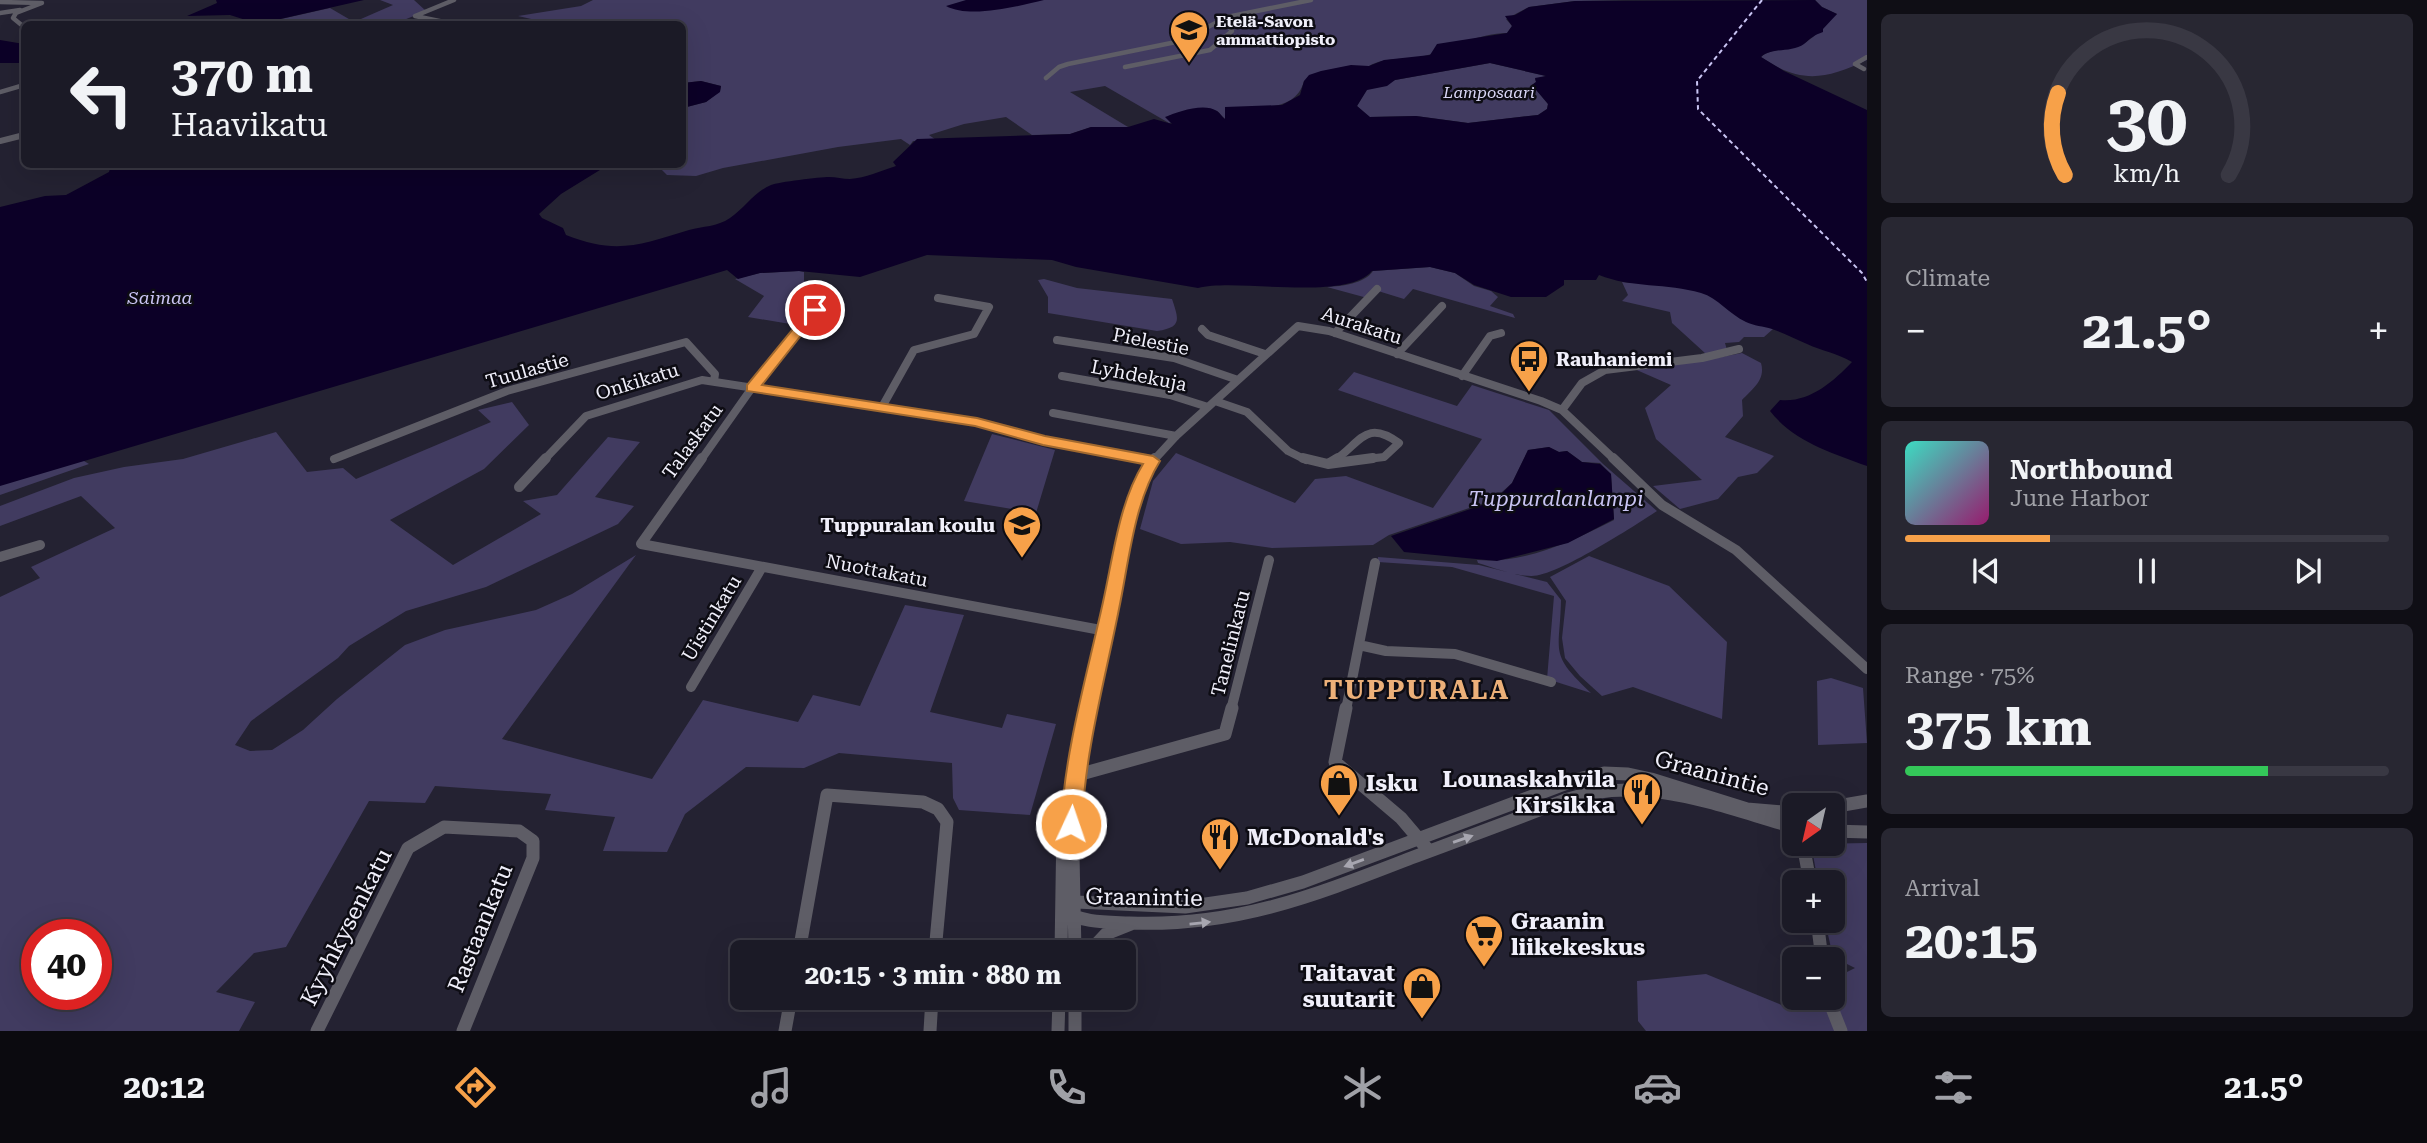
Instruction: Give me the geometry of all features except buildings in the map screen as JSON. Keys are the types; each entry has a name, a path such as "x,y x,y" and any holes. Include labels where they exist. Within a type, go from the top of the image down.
{"street":[{"path":"439,21 415,16 454,0"},
{"path":"1046,78 1059,67 1068,64 1181,41 1194,30 1223,18 1311,0"},
{"path":"0,2 42,3 0,13"},
{"path":"21,10 13,18 21,25"},
{"path":"1125,66 1210,50 1232,32 1223,18"},
{"path":"1864,69 1855,64 1867,57"},
{"path":"0,92 21,86"},
{"path":"0,141 21,136"},
{"path":"1335,333 1377,289"},
{"name":"Talaskatu","path":"641,544 752,388 827,294"},
{"path":"882,407 914,351 974,334 989,307 946,302 938,298"},
{"path":"1397,354 1442,306"},
{"name":"Aurakatu","path":"1074,778 1134,506 1143,477 1153,461 1176,436 1298,326 1311,326 1335,333 1562,410"},
{"path":"1202,329 1208,335 1265,354"},
{"path":"1462,376 1490,337 1501,333"},
{"name":"Pielestie","path":"1057,340 1174,358 1238,380"},
{"name":"Tuulastie","path":"334,459 507,391 686,342 715,374 714,381"},
{"path":"1739,349 1702,358 1605,370 1582,383 1562,410 1662,505 1736,550 1867,668"},
{"name":"Lyhdekuja","path":"1062,376 1247,412 1288,451 1308,461 1328,464"},
{"name":"Onkikatu","path":"519,487 586,416 702,380 977,422 1043,440 1153,461"},
{"path":"1053,413 1176,436"},
{"path":"1375,431 1390,434 1399,443 1384,457 1328,464 1340,458 1360,434 1375,431"},
{"name":"Nuottakatu","path":"641,544 1107,631"},
{"path":"0,557 40,545"},
{"name":"Tanelinkatu","path":"1074,778 1225,734 1269,560"},
{"path":"1375,563 1335,762 1401,818 1430,851"},
{"name":"Uistinkatu","path":"691,687 762,567"},
{"path":"1359,645 1386,651 1455,654 1551,682"},
{"name":"Graanintie","path":"1782,816 1639,788 1604,789 1311,897 1251,915 1190,924 1132,924 1076,919 1062,910 1076,902 1158,908 1218,904 1303,882 1578,779 1605,773 1644,778 1782,816"},
{"path":"1074,778 1071,824 1075,940"},
{"path":"1061,940 1063,824 1074,778"},
{"path":"801,940 827,795 923,802 938,809 947,822 936,940"},
{"path":"1845,805 1867,801"},
{"name":"Kyyhkysenkatu","path":"317,1031 408,848 444,827 519,831 533,841"},
{"path":"1845,831 1867,832"},
{"name":"Rastaankatu","path":"463,1031 533,858 533,841"},
{"path":"1100,940 1106,934 1132,924"},
{"path":"785,1031 789,1010"},
{"path":"930,1031 931,1010"},
{"path":"1058,1031 1059,1010"},
{"path":"1074,1031 1075,1010"},
{"path":"1833,1010 1841,1031"}],"green space":[{"path":"380,0 414,0 426,11 401,21 356,21 393,5"},
{"path":"593,0 1626,0 1575,1 1529,7 1506,19 1512,26 1507,33 1477,38 1428,55 1383,61 1304,81 1299,92 1282,104 1225,107 1225,119 1217,111 1203,109 1168,116 1174,122 1169,123 1105,86 1070,92 1128,127 1091,127 1070,134 1032,135 1006,117 964,124 929,135 936,140 913,141 910,145 901,139 838,147 723,168 696,176 667,175 661,169 686,168 686,107 706,102 720,91 721,86 701,81 686,83 686,21 540,21 518,16 581,6"},
{"path":"1815,0 1867,0 1867,60 1838,72 1813,76 1788,72 1761,57 1799,46 1837,14 1822,7"},
{"path":"330,8 352,21 272,21"},
{"name":"Lamposaari","path":"1490,63 1546,76 1535,79 1536,82 1532,85 1548,104 1547,109 1538,115 1468,123 1416,116 1369,117 1357,106 1367,89 1395,80"},
{"path":"1647,263 1773,329 1764,337 1744,337 1739,342 1725,343 1727,350 1706,354 1672,323 1670,312 1622,301 1628,295 1622,282 1630,283"},
{"path":"1430,267 1455,273 1474,286 1491,291 1498,297 1490,306 1513,314 1515,318 1413,289 1404,299 1378,291 1371,299 1327,287 1358,282 1373,271"},
{"path":"804,272 804,281 825,286 796,325 748,317 764,296 735,279 760,273"},
{"path":"1044,279 1077,288 1172,299 1177,317 1175,325 1157,331 1048,313 1048,297 1038,280"},
{"path":"1742,353 1761,363 1762,374 1757,384 1742,400 1743,416 1725,437 1774,456 1757,473 1738,477 1718,499 1680,509 1653,486 1702,480 1656,439 1645,408 1671,385 1632,368"},
{"path":"1354,372 1457,406 1472,385 1549,410 1603,464 1657,511 1595,550 1543,574 1518,575 1478,563 1477,560 1531,555 1582,536 1614,520 1611,474 1600,463 1582,462 1567,451 1559,452 1549,447 1528,450 1512,483 1493,500 1389,535 1373,545 1272,548 1230,542 1181,544 1140,529 1153,481 1176,453 1295,503 1315,479 1346,476 1433,508 1482,439 1338,390"},
{"path":"512,402 529,425 484,469 390,520 453,565 541,514 523,501 557,495 608,437 640,442 595,497 634,506 618,524 486,587 406,611 349,646 338,658 251,721 235,745 250,751 272,750 303,730 405,645 445,630 536,610 572,594 636,555 502,739 652,779 703,700 798,722 813,695 860,706 905,605 964,615 930,712 1002,728 1007,714 1056,724 1030,815 959,810 953,798 952,763 839,753 804,768 746,767 685,814 667,852 603,851 615,817 545,810 551,794 435,786 425,803 369,801 286,947 254,953 216,992 255,1002 239,1031 0,1031 0,597 40,578 31,567 115,528 81,496 0,526 0,506 74,478 124,467 183,459 276,432 307,472 343,468 356,479 491,422 478,410"},
{"path":"992,434 1055,450 1036,513 964,501"},
{"path":"79,458 89,464 0,495 0,483"},
{"path":"1589,556 1669,586 1727,642 1722,719 1633,687 1602,696 1565,658 1562,638 1566,601 1550,577"},
{"path":"1378,557 1479,565 1547,582 1561,600 1559,642 1562,660 1591,693 1547,679 1554,596 1452,567 1378,562"},
{"path":"1831,678 1863,688 1867,743 1818,745 1817,681"},
{"path":"1845,843 1867,843 1867,1031 1646,1031 1638,1021 1637,981 1706,974 1782,1005 1782,1010 1845,1010 1845,973 1855,968 1845,963 1845,947 1831,947 1828,933 1845,933 1845,870 1816,870 1813,856 1845,856"}],"water":[{"path":"216,0 364,0 276,20 249,21 230,15 187,16 217,3"},
{"path":"966,0 1044,0 981,11 956,10 946,6"},
{"name":"Saimaa","path":"1815,0 1822,7 1837,14 1823,32 1799,47 1771,52 1761,57 1784,71 1867,110 1867,466 1802,438 1770,411 1780,400 1801,398 1820,390 1852,362 1769,328 1746,322 1713,299 1688,290 1624,282 1599,275 1596,280 1564,280 1564,285 1546,297 1511,297 1474,285 1455,273 1430,267 1372,271 1359,280 1339,285 1238,285 1198,288 1076,267 1052,260 927,255 860,277 799,271 760,273 738,279 727,270 0,486 0,207 45,196 66,195 109,172 110,168 603,168 561,194 539,214 563,228 566,235 599,245 628,246 725,221 771,185 824,177 856,178 896,166 893,162 917,139 1070,134 1091,127 1128,127 1154,119 1172,124 1165,117 1205,107 1212,108 1225,119 1225,107 1282,105 1300,95 1309,75 1351,65 1369,66 1384,60 1430,55 1437,44 1507,33 1512,26 1505,16 1515,15 1529,7 1575,1","holes":["1490,63 1546,76 1535,78 1536,82 1532,85 1548,104 1547,109 1538,115 1468,123 1416,116 1370,117 1357,106 1367,90 1387,86 1395,80"]},
{"path":"0,40 21,44 21,63 0,63"},
{"path":"701,81 721,86 720,92 706,102 686,107 686,83"},
{"name":"Tuppuralanlampi","path":"1549,447 1559,452 1567,451 1582,462 1600,464 1611,474 1614,519 1568,543 1497,561 1404,552 1391,536 1494,501 1512,483 1528,450"}],"ferry route":[{"path":"1762,0 1697,81 1698,109 1862,273 1867,282"}],"place":[{"name":"Etelä-Savon ammattiopisto","path":"1189,64"},
{"name":"Rauhaniemi","path":"1529,393"},
{"name":"Tuppuralan koulu","path":"1022,559"},
{"name":"Isku","path":"1339,817"},
{"name":"Lounaskahvila Kirsikka","path":"1642,826"},
{"name":"McDonald's","path":"1220,871"},
{"name":"Graanin liikekeskus","path":"1484,968"},
{"name":"Taitavat suutarit","path":"1422,1020"}],"district":[{"name":"TUPPURALA","path":"1417,690"}],"route":[{"path":"815,310 752,388 977,422 1043,440 1153,461 1143,477 1128,529 1073,781 1071,824"}]}
